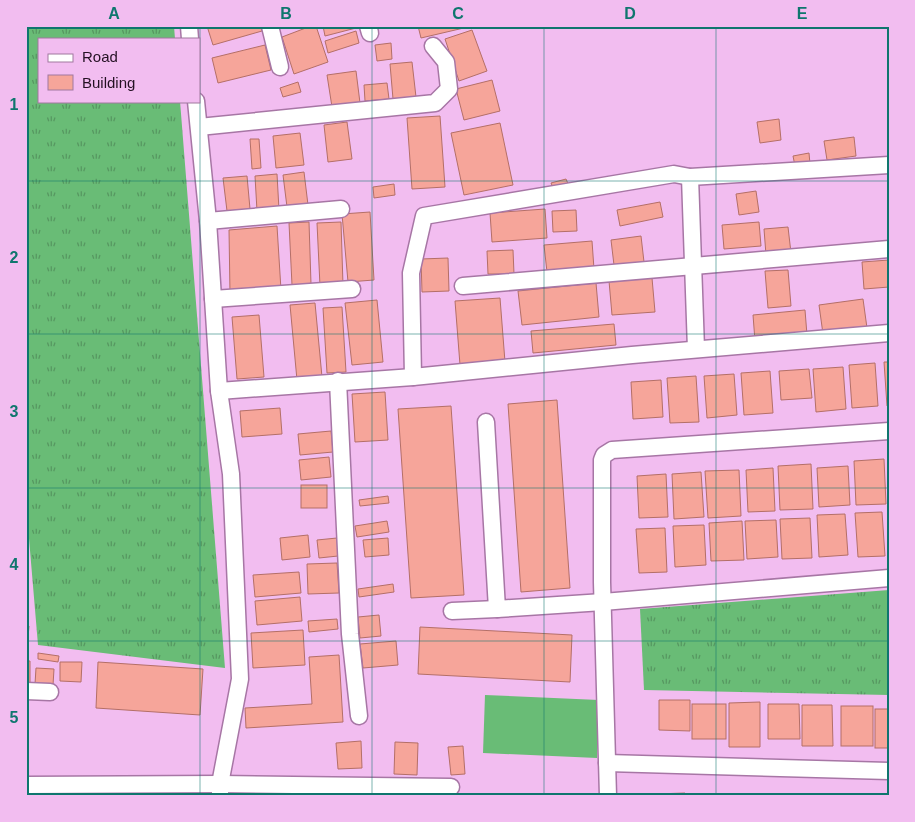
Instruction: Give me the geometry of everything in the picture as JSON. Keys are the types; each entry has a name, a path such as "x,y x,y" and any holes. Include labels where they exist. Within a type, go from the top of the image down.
{"street":[{"path":"270,26 280,67"},
{"path":"199,127 435,102 449,89 446,62 433,46"},
{"path":"196,102 208,221 219,391 231,474 240,680 220,790"},
{"path":"413,377 411,273 424,216 674,174 690,177 889,165"},
{"path":"690,177 696,349"},
{"path":"208,221 342,209"},
{"path":"464,286 889,249"},
{"path":"213,299 352,289"},
{"path":"219,391 413,377 696,349 889,333"},
{"path":"338,381 350,634 359,716"},
{"path":"486,422 497,609"},
{"path":"608,796 603,602 602,460 607,452 889,431"},
{"path":"452,611 603,602 889,578"},
{"path":"26,691 50,692"},
{"path":"607,763 889,771"},
{"path":"26,785 76,790 451,787"}],"green space":[{"path":"26,26 174,26 175,38 38,38 38,102 180,102 225,668 38,645 26,503"},
{"path":"889,590 889,695 644,690 640,609"},
{"path":"485,695 599,700 597,758 483,753"}],"building":[{"path":"207,26 261,26 262,31 213,45"},
{"path":"311,26 316,26 328,62 294,74 282,37"},
{"path":"323,26 356,26 356,28 325,36"},
{"path":"418,26 468,26 468,27 421,38"},
{"path":"472,30 487,71 459,81 445,39"},
{"path":"356,31 359,43 328,53 325,41"},
{"path":"391,43 392,59 377,61 375,45"},
{"path":"265,45 271,70 218,83 212,58"},
{"path":"412,62 416,97 393,99 390,64"},
{"path":"356,71 360,103 332,107 327,75"},
{"path":"492,80 500,111 464,120 456,89"},
{"path":"298,82 301,92 283,97 280,88"},
{"path":"387,83 389,99 365,101 364,85"},
{"path":"440,116 445,187 412,189 407,118"},
{"path":"779,119 781,140 760,143 757,122"},
{"path":"347,122 352,159 328,162 324,125"},
{"path":"500,123 513,185 464,195 451,133"},
{"path":"300,133 304,165 276,168 273,136"},
{"path":"854,137 856,156 827,160 824,141"},
{"path":"250,139 259,139 261,168 252,169"},
{"path":"809,153 810,164 795,166 793,156"},
{"path":"304,172 308,205 287,207 283,175"},
{"path":"277,174 279,210 257,211 255,176"},
{"path":"247,176 250,209 227,211 223,178"},
{"path":"566,179 569,186 554,190 551,183"},
{"path":"394,184 395,195 374,198 373,187"},
{"path":"756,191 759,212 739,215 736,194"},
{"path":"660,202 663,217 620,226 617,210"},
{"path":"545,209 547,238 492,242 490,213"},
{"path":"576,210 577,231 553,232 552,211"},
{"path":"370,212 374,280 348,282 342,214"},
{"path":"309,222 311,284 292,285 289,223"},
{"path":"341,222 343,285 320,286 317,223"},
{"path":"759,222 761,246 724,249 722,225"},
{"path":"277,226 281,290 230,294 229,230"},
{"path":"788,227 791,253 766,255 764,229"},
{"path":"641,236 644,262 614,265 611,240"},
{"path":"592,241 594,269 547,272 544,245"},
{"path":"513,250 514,274 488,274 487,251"},
{"path":"448,258 449,291 422,292 421,259"},
{"path":"889,260 889,287 864,289 862,262"},
{"path":"788,270 791,306 768,308 765,271"},
{"path":"652,278 655,312 612,315 609,281"},
{"path":"596,283 599,317 522,325 518,291"},
{"path":"500,298 505,362 460,365 455,301"},
{"path":"863,299 867,328 823,334 819,305"},
{"path":"377,300 383,362 352,365 345,303"},
{"path":"315,303 322,377 297,380 290,305"},
{"path":"342,307 346,372 327,373 323,308"},
{"path":"805,310 807,335 755,341 753,315"},
{"path":"259,315 264,377 237,379 232,317"},
{"path":"614,324 616,345 533,353 531,331"},
{"path":"884,362 889,362 889,406 887,406"},
{"path":"875,363 878,406 852,408 849,365"},
{"path":"843,367 846,409 816,412 813,369"},
{"path":"809,369 812,398 781,400 779,371"},
{"path":"770,371 773,413 744,415 741,373"},
{"path":"734,374 737,415 707,418 704,376"},
{"path":"696,376 699,422 670,423 667,378"},
{"path":"661,380 663,417 633,419 631,382"},
{"path":"385,392 388,440 355,442 352,394"},
{"path":"557,400 570,588 521,592 508,404"},
{"path":"451,406 464,595 411,598 398,409"},
{"path":"280,408 282,434 242,437 240,411"},
{"path":"331,431 333,452 300,455 298,434"},
{"path":"329,457 331,477 301,480 299,460"},
{"path":"884,459 886,504 856,505 854,461"},
{"path":"811,464 813,509 780,510 778,466"},
{"path":"848,466 850,505 819,507 817,468"},
{"path":"773,468 775,511 748,512 746,470"},
{"path":"739,470 741,516 708,518 705,471"},
{"path":"701,472 704,517 674,519 672,474"},
{"path":"666,474 668,517 639,518 637,476"},
{"path":"301,485 327,485 327,508 301,508"},
{"path":"388,496 389,503 360,506 359,500"},
{"path":"882,512 885,556 858,557 855,513"},
{"path":"845,514 848,555 819,557 817,515"},
{"path":"810,518 812,558 782,559 780,519"},
{"path":"776,520 778,557 747,559 745,521"},
{"path":"387,521 389,532 357,537 355,526"},
{"path":"742,521 744,560 711,561 709,523"},
{"path":"704,525 706,565 675,567 673,526"},
{"path":"665,528 667,572 639,573 636,529"},
{"path":"308,535 310,557 282,560 280,538"},
{"path":"337,538 338,556 319,558 317,540"},
{"path":"388,538 389,555 365,557 363,540"},
{"path":"337,563 339,593 308,594 307,564"},
{"path":"299,572 301,593 255,597 253,575"},
{"path":"393,584 394,592 359,597 358,589"},
{"path":"300,597 302,621 257,625 255,601"},
{"path":"379,615 381,636 360,638 358,617"},
{"path":"337,619 338,629 309,632 308,621"},
{"path":"26,626 29,626 26,660"},
{"path":"420,627 572,635 570,682 418,674"},
{"path":"303,630 305,665 253,668 251,633"},
{"path":"396,641 398,665 363,668 360,644"},
{"path":"38,653 59,656 58,662 38,659"},
{"path":"339,655 343,722 246,728 245,708 312,704 309,657"},
{"path":"26,661 30,661 30,683 26,682"},
{"path":"60,662 82,662 81,682 60,681"},
{"path":"98,662 203,669 200,715 96,708"},
{"path":"36,668 54,669 53,685 35,684"},
{"path":"659,700 690,700 690,731 659,730"},
{"path":"760,702 760,747 729,747 729,703"},
{"path":"692,704 726,704 726,739 692,739"},
{"path":"768,704 799,704 800,739 768,739"},
{"path":"802,705 832,705 833,746 802,746"},
{"path":"841,706 873,706 873,746 841,746"},
{"path":"875,709 889,709 889,748 875,748"},
{"path":"361,741 362,768 338,769 336,743"},
{"path":"395,742 418,743 417,775 394,774"},
{"path":"463,746 465,774 451,775 448,747"},
{"path":"685,793 685,796 655,796 655,794"},
{"path":"47,794 64,795 64,796 47,796"}]}
